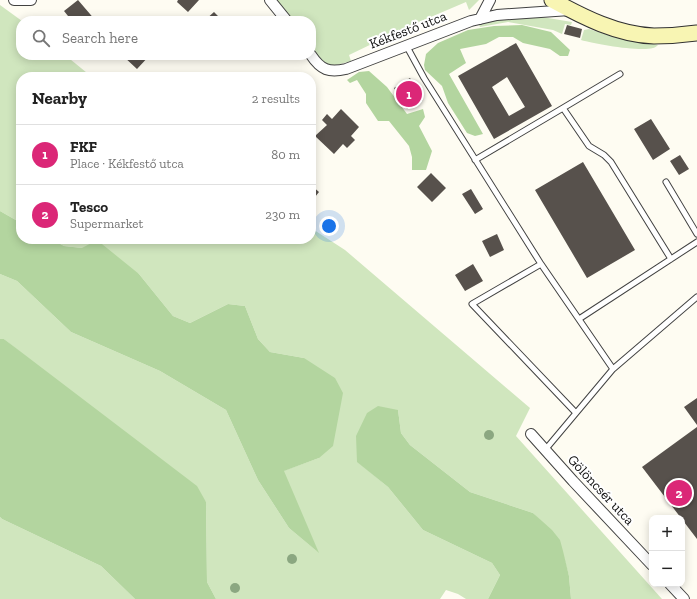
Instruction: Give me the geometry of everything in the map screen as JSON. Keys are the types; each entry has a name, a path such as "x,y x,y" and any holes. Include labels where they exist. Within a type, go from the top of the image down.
{"street":[{"path":"16,0 31,0"},
{"path":"270,0 283,16"},
{"path":"480,19 490,0"},
{"path":"552,0 605,26 634,34 659,36 697,33"},
{"name":"Kékfestő utca","path":"314,60 321,67 333,71 339,71 471,21 497,15 570,10"},
{"name":"Gölöncsér utca","path":"531,434 572,481 649,562"},
{"path":"673,587 684,599"}],"lane":[{"path":"406,45 424,78 541,264 613,369"},
{"path":"475,160 620,74"},
{"path":"563,108 589,146 604,155 611,162 671,259"},
{"path":"666,182 697,234"},
{"path":"579,319 697,242"},
{"path":"541,264 472,304 576,413"},
{"path":"546,450 613,369 697,297"}],"green space":[{"path":"275,0 479,0 469,10 466,2 405,28 349,55 351,61 337,65 329,65 316,55 316,16 286,16"},
{"path":"0,5 16,17 16,60 71,60 86,72 16,72 16,220 0,211"},
{"path":"542,17 572,22 571,25 565,24 562,34 553,30 508,22 480,27 479,25 497,20"},
{"path":"522,25 551,32 570,50 568,56 560,56 550,49 523,43 513,37 499,37 486,44 460,49 466,63 449,74 483,134 475,136 467,133 448,103 442,86 425,70 424,65 426,54 438,43 468,30 494,26"},
{"path":"589,29 608,35 658,45 653,48 638,49 581,40 584,30"},
{"path":"369,71 387,87 407,114 423,109 425,117 419,126 432,151 426,170 412,170 412,157 409,146 389,121 378,121 366,103 366,94 357,80 350,83 347,80 359,72"},
{"path":"0,211 16,220 16,244 60,244 64,246 82,248 90,244 102,244 139,274 173,316 190,323 228,304 245,306 258,339 270,352 304,358 335,378 343,393 333,446 319,458 284,471 319,553 289,528 258,480 226,410 160,371 71,332 17,281 0,274"},
{"path":"316,231 345,250 530,408 516,436 649,584 649,587 651,587 662,599 571,599 569,576 559,540 533,513 470,492 410,445 401,433 398,410 358,462 388,487 423,530 492,563 500,575 488,599 466,599 458,594 446,590 440,599 216,599 207,582 206,502 4,339 0,339 0,274 17,281 71,332 160,371 226,410 258,480 289,528 318,552 283,471 319,458 304,358 270,352 258,339 245,306 228,304 190,323 173,316 139,274 82,248 64,246 60,244 316,244"},
{"path":"0,339 4,339 197,486 206,502 207,582 216,599 135,599 101,566 0,517"},
{"path":"378,406 398,410 401,433 410,445 470,492 533,513 552,530 560,540 569,576 571,599 488,599 500,575 492,563 423,530 388,487 357,462 356,436 367,413"},
{"path":"0,517 101,566 135,599 0,599"}],"building":[{"path":"78,0 92,16 68,16 64,11"},
{"path":"178,0 199,0 188,12 177,2"},
{"path":"214,12 218,16 210,16"},
{"path":"567,25 582,29 580,38 564,34"},
{"path":"516,43 552,106 494,139 458,76","holes":["507,77 525,107 509,116 492,87"]},
{"path":"127,60 145,60 137,69"},
{"path":"410,78 423,100 407,109 394,88"},
{"path":"341,109 359,127 351,136 355,140 347,148 343,144 334,154 316,137 316,135 327,125 322,120 327,114 332,119"},
{"path":"651,119 670,149 653,160 634,129"},
{"path":"680,155 689,169 679,175 670,161"},
{"path":"583,162 635,250 587,278 535,190"},
{"path":"431,173 446,188 432,202 417,187"},
{"path":"471,189 483,209 475,214 462,194"},
{"path":"497,234 504,250 490,257 482,241"},
{"path":"473,264 483,281 465,291 455,275"},
{"path":"697,398 697,425 684,407"},
{"path":"697,427 697,539 685,523 685,515 679,515 642,467"}],"place":[{"name":"FKF","path":"409,94"},
{"name":"Tesco","path":"679,493"}]}
